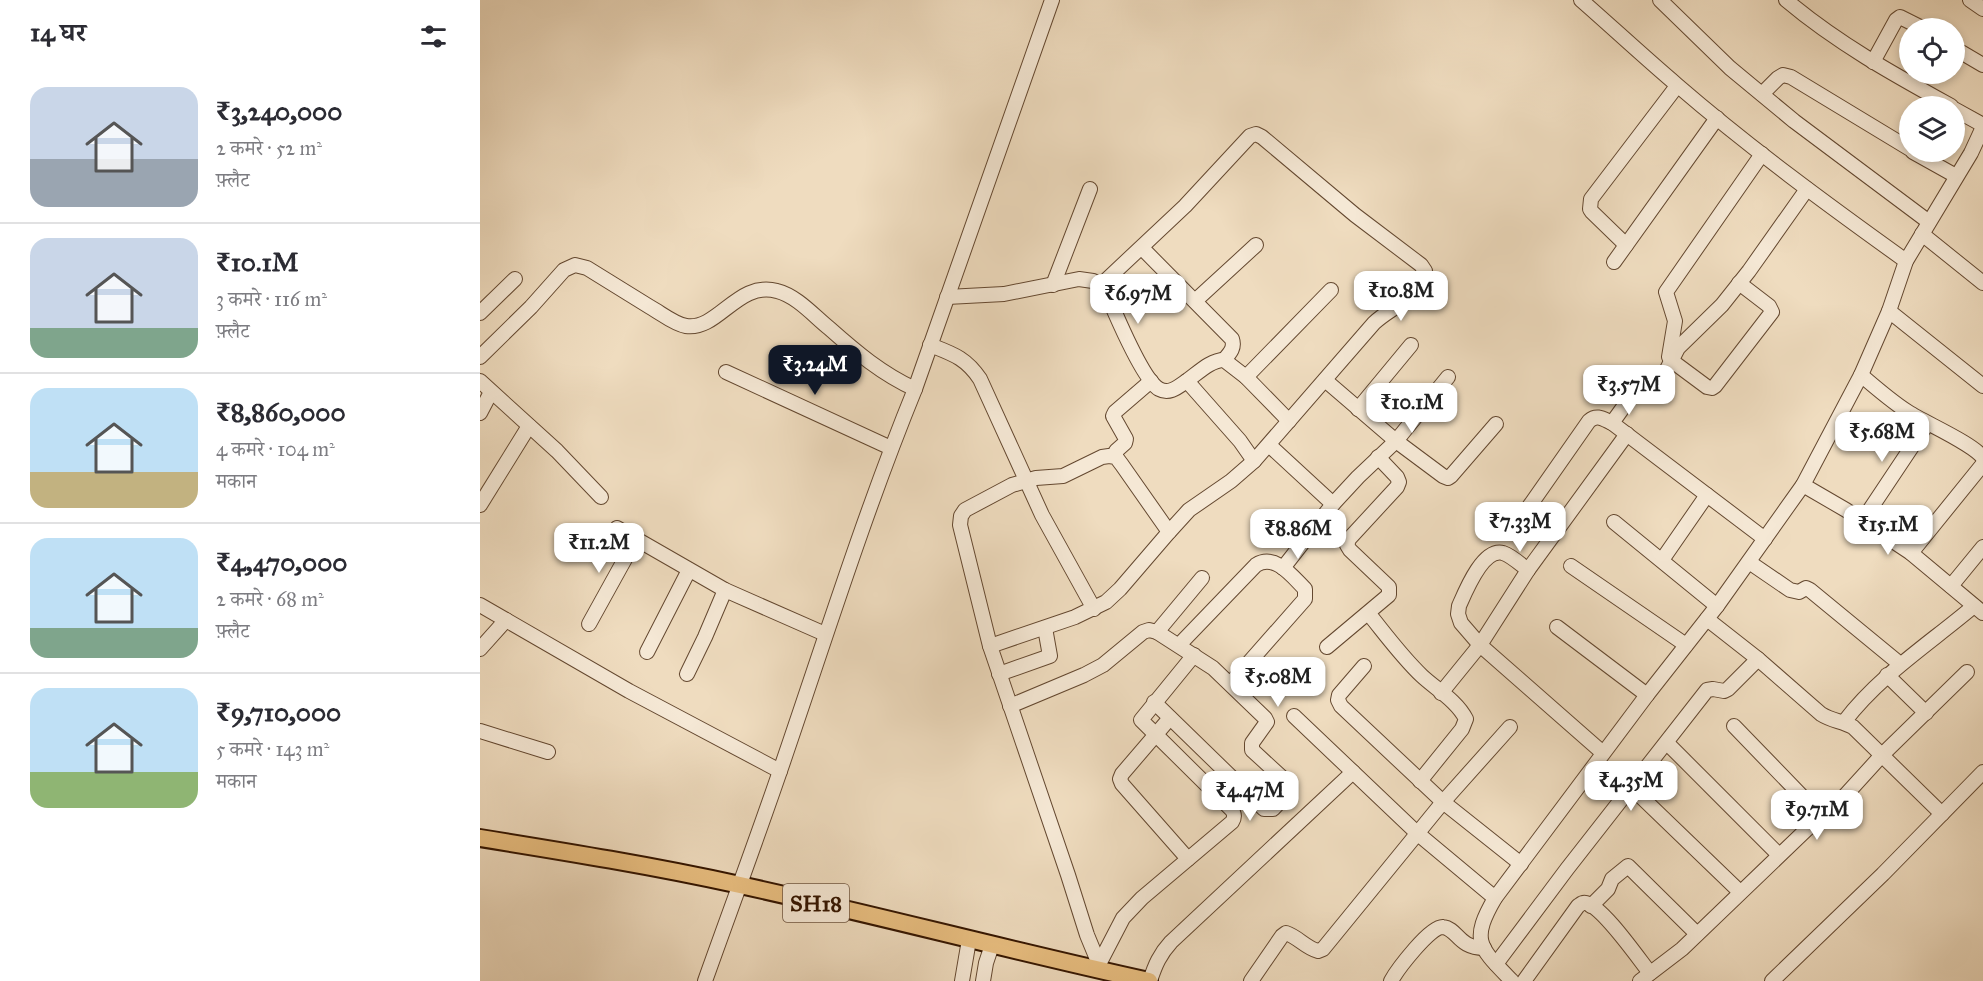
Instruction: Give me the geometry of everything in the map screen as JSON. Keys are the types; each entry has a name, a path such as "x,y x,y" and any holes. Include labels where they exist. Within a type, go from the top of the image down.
{"main road":[{"name":"SH18","path":"480,838 585,854 740,884 1149,981"}],"street":[{"path":"705,981 780,771 825,634 891,448 915,389 1052,0"},
{"path":"1581,0 1677,86 1807,189 1906,261"},
{"path":"1659,0 1731,68 1925,228 1983,283"},
{"path":"1970,0 1983,9"},
{"path":"1791,1 1810,20 1873,62 1899,72"},
{"path":"1873,62 1896,20 1902,18"},
{"path":"1965,55 1983,66"},
{"path":"1762,94 1778,78 1783,75 1791,76 1899,143"},
{"path":"1922,84 1938,96"},
{"path":"1626,245 1592,212 1589,204 1677,86"},
{"path":"1614,262 1717,118"},
{"path":"1512,981 1484,948 1480,938 1482,923 1495,898 1647,695 1717,606 1803,484 1861,375 1889,311 1906,261 1982,131 1965,118"},
{"path":"990,646 1094,609 1120,590 1189,510 1231,481 1254,461 1379,319 1409,298 1424,277 1425,271 1421,265 1355,215 1256,134 1250,136 1185,206 1101,285"},
{"path":"1739,283 1769,306 1772,312 1715,386 1707,387 1671,361 1669,357 1675,321 1666,292 1762,154"},
{"path":"1931,162 1956,176"},
{"path":"1053,285 1090,189"},
{"path":"1612,423 1640,384 1663,377 1678,348 1705,323 1739,283 1807,189"},
{"path":"1195,301 1256,245"},
{"path":"947,297 1004,294 1079,279 1093,281 1101,285 1150,381 1166,391 1175,389 1214,362 1224,360 1234,344 1232,339 1142,248"},
{"path":"480,357 531,307 564,270 575,265 587,268 670,319 686,326 699,325 744,296 762,289 779,291 796,301 882,372 915,389"},
{"path":"480,313 515,279"},
{"path":"1246,377 1330,290"},
{"path":"1889,311 1983,386"},
{"path":"930,345 960,358 971,366 980,379 1025,480 1059,548 1094,609"},
{"path":"1358,409 1411,345"},
{"path":"1224,360 1246,377 1289,421"},
{"path":"726,372 891,448"},
{"path":"1861,375 1882,393 1927,424 1966,445 1983,458"},
{"path":"1283,568 1333,504 1396,441 1448,377"},
{"path":"1325,380 1396,441 1443,477 1451,476 1496,424"},
{"path":"480,381 557,451 601,497"},
{"path":"1150,381 1113,416 1126,439 1116,451 1116,457 1169,532"},
{"path":"1187,381 1240,441 1254,461"},
{"path":"480,413 491,392"},
{"path":"1519,521 1589,421 1594,417 1599,417 1627,434 1765,539"},
{"path":"1863,520 1927,424"},
{"path":"480,505 529,426"},
{"path":"1441,693 1480,645 1528,570 1627,434"},
{"path":"1269,445 1333,504"},
{"path":"1097,967 1068,874 990,646 960,525 961,516 965,510 1012,485 1025,480 1063,476 1102,457 1116,457"},
{"path":"1327,647 1387,598 1390,591 1389,587 1347,545 1348,539 1399,482 1378,458"},
{"path":"1911,553 1983,465"},
{"path":"1803,484 1863,520 1911,553 1980,609 1900,664 1858,703 1844,722"},
{"path":"1662,560 1707,495"},
{"path":"1614,522 1717,606"},
{"path":"616,528 725,590 825,634"},
{"path":"589,624 636,540"},
{"path":"1951,586 1983,547"},
{"path":"1528,570 1503,553 1493,553 1485,560 1459,606 1458,614 1461,623 1480,645 1603,753"},
{"path":"1179,645 1256,565 1263,560 1272,561 1283,568 1305,589 1307,595 1231,683"},
{"path":"1749,562 1790,590 1795,592 1806,588 1810,590 1900,664"},
{"path":"1571,566 1686,645"},
{"path":"646,652 689,570"},
{"path":"1157,632 1202,578"},
{"path":"687,674 725,590"},
{"path":"480,605 629,691 780,771"},
{"path":"1369,614 1420,675 1461,710 1466,719 1462,729 1420,781"},
{"path":"1707,619 1758,659 1821,714 1830,720 1844,722 1853,727 1942,814"},
{"path":"481,646 506,620"},
{"path":"1557,627 1647,695"},
{"path":"999,674 1050,657 1045,628"},
{"path":"1010,706 1084,675 1103,665 1143,633 1149,630 1157,632 1194,655 1231,683 1265,718 1266,722 1252,743 1252,750 1291,787 1290,791 1273,809 1264,809 1154,702"},
{"path":"1097,967 1123,918 1142,898 1232,822 1235,813 1141,720 1194,655"},
{"path":"1496,964 1707,690 1724,691 1728,689 1758,659"},
{"path":"1364,666 1339,695 1338,700 1341,706 1443,802 1521,864"},
{"path":"1524,981 1582,903 1591,906 1605,917 1619,934 1645,977 1666,962 1697,934 1854,787 1882,755 1967,672"},
{"path":"1887,675 1926,713"},
{"path":"1294,716 1417,833 1495,898"},
{"path":"1170,718 1120,779 1188,859"},
{"path":"1734,726 1822,817"},
{"path":"1251,981 1286,933 1313,950 1323,950 1417,833 1510,727"},
{"path":"480,731 548,752"},
{"path":"1667,743 1779,855"},
{"path":"1149,981 1161,953 1171,942 1353,772"},
{"path":"1772,981 1883,874 1983,772"},
{"path":"1631,787 1740,892"},
{"path":"1591,906 1608,889 1612,879 1628,866 1697,934"},
{"path":"1391,981 1401,966 1437,928 1443,927 1449,930 1464,944 1473,948 1484,948"},
{"path":"962,981 969,940"},
{"path":"983,981 992,945"}]}
